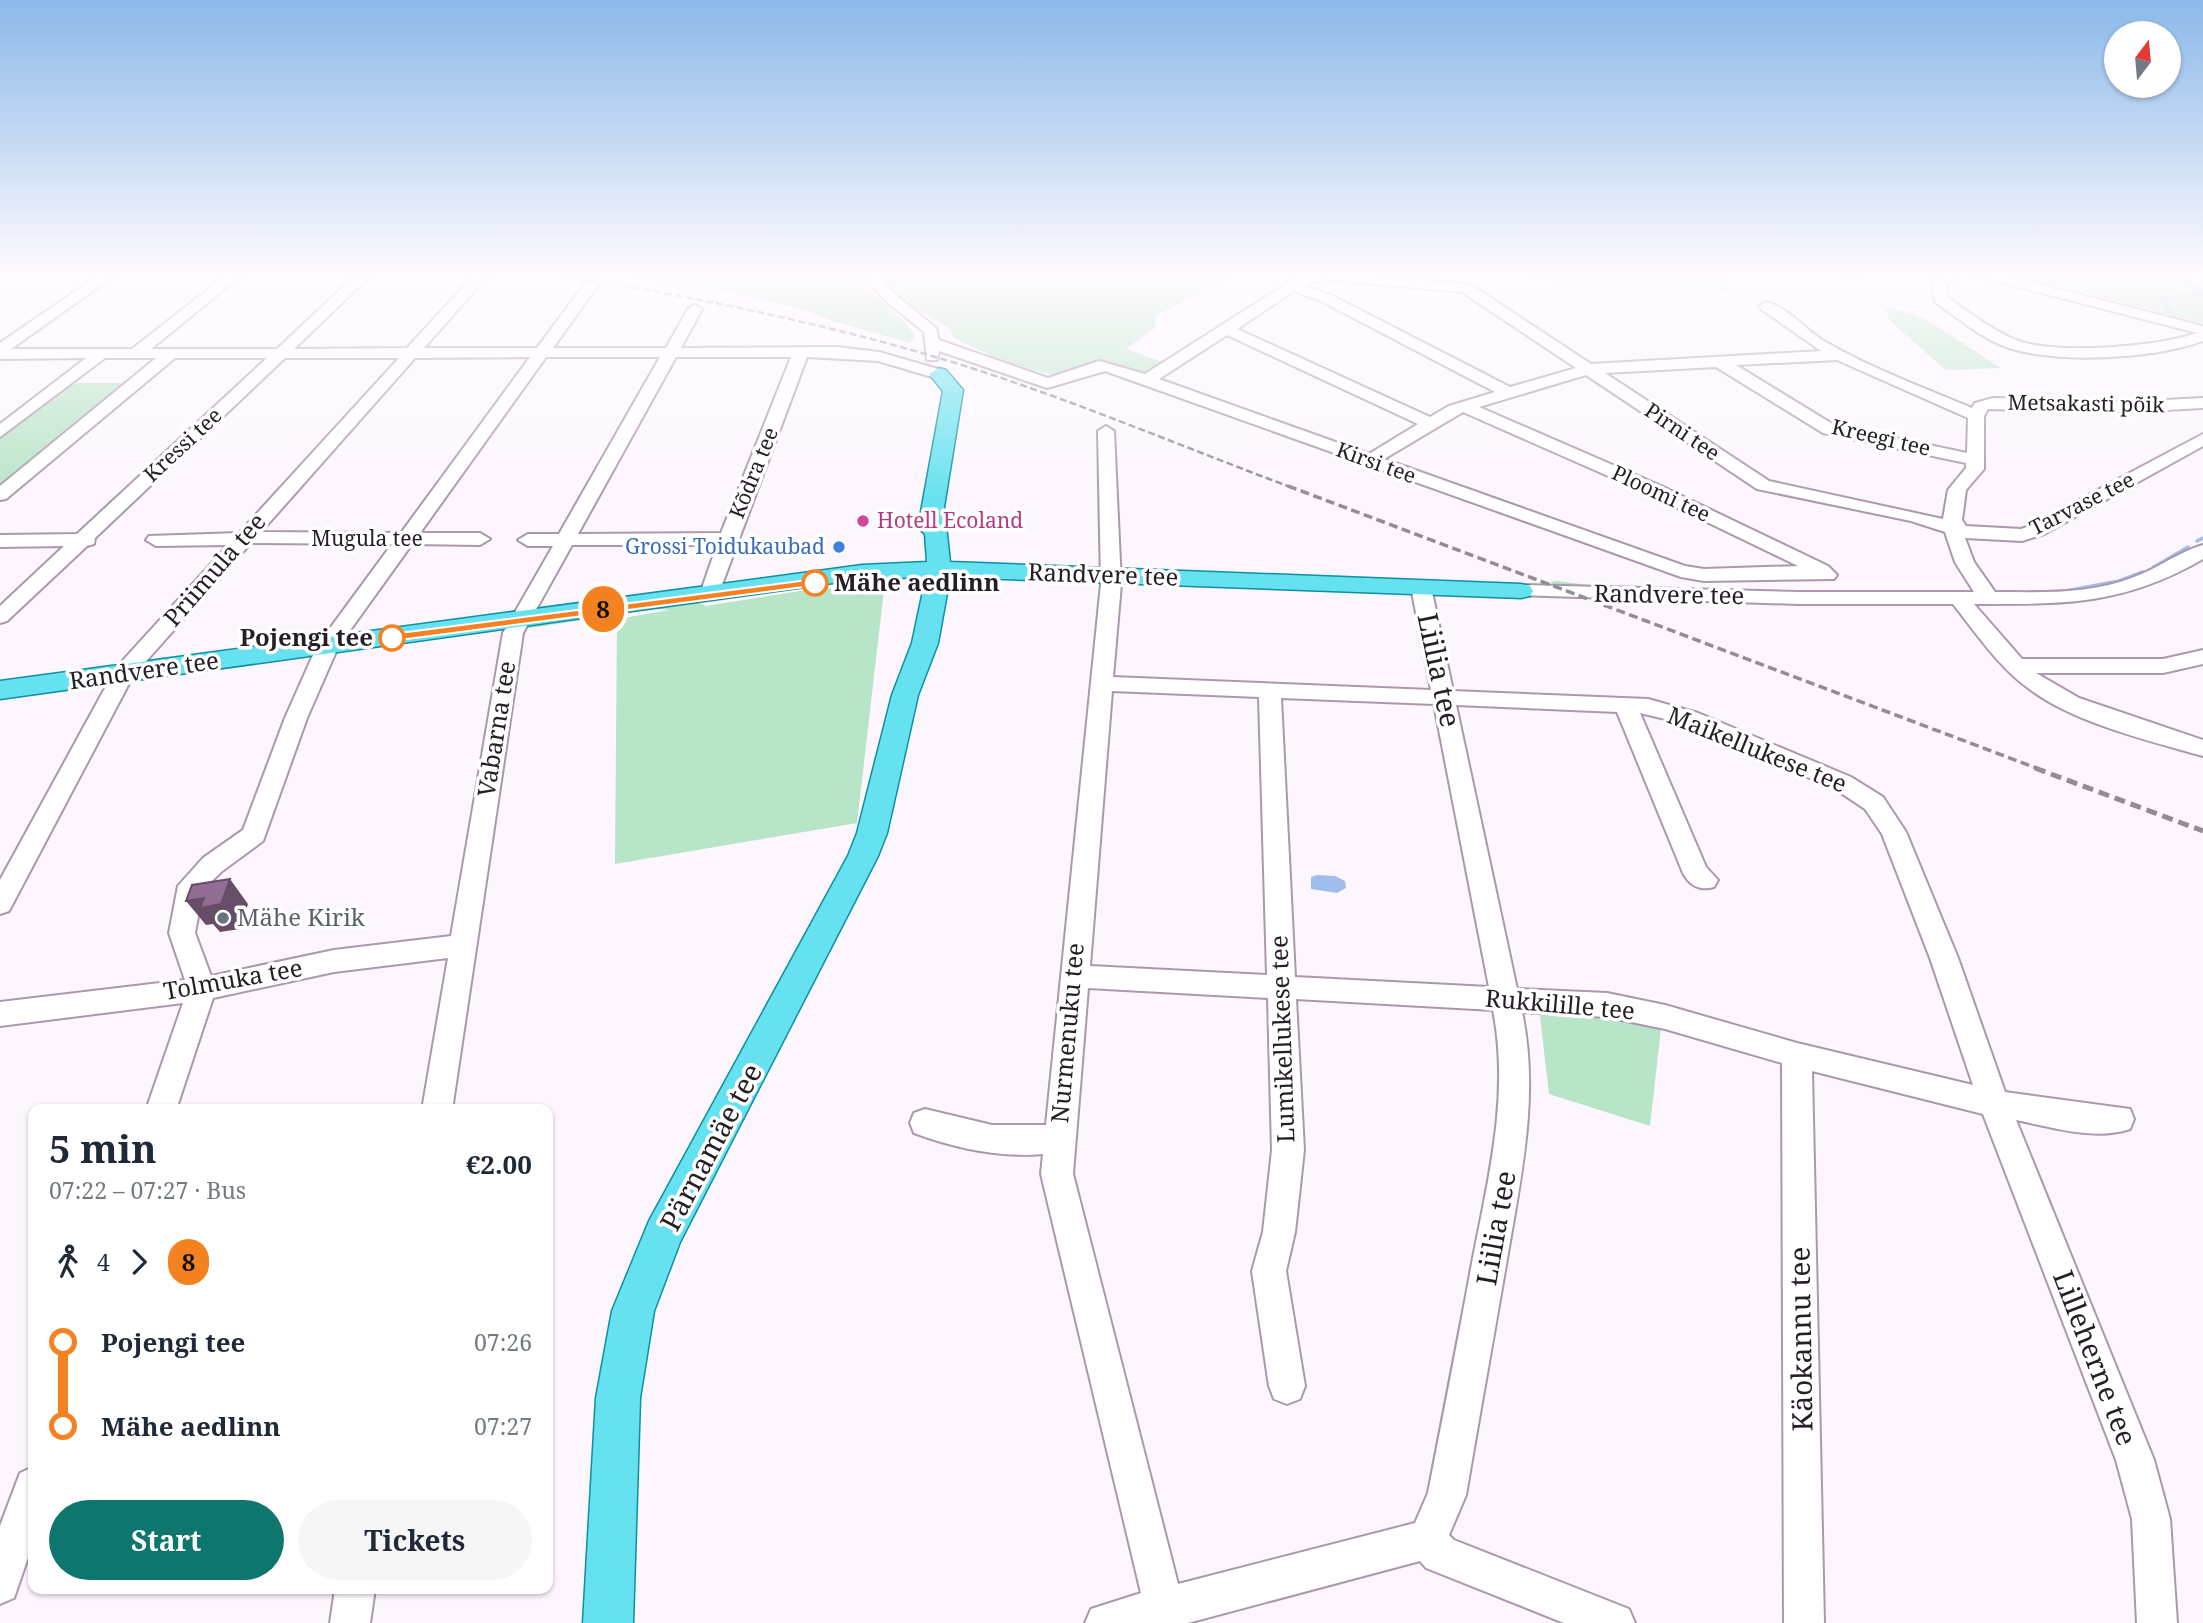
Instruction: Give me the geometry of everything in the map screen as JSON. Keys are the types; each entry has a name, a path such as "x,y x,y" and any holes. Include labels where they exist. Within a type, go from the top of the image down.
{"main road":[{"name":"Pärnamäe tee","path":"608,1623 618,1398 633,1311 663,1234 863,856 872,833 905,695 953,390 939,374"},
{"name":"Randvere tee","path":"0,690 792,583 885,583 905,587 925,578 1111,576 1521,591"}],"street":[{"path":"135,354 142,349"},
{"name":"Kressi tee","path":"0,617 287,349"},
{"name":"Priimula tee","path":"0,904 124,673 248,539 414,349"},
{"path":"163,1104 202,989 182,933 183,913 191,886 199,876 249,840 258,829 296,718 328,646 543,349"},
{"name":"Vabarna tee","path":"438,1104 513,633 673,349"},
{"name":"Pärnamäe tee","path":"932,349 934,365 939,374"},
{"name":"Kirsi tee","path":"952,349 1042,383 1066,381 1100,365 1681,571 1704,575 1810,572 1827,575"},
{"path":"1146,381 1196,349"},
{"path":"1269,349 1432,424"},
{"path":"1422,349 1507,392"},
{"name":"Pirni tee","path":"1558,349 1763,485 1953,527"},
{"path":"1828,349 1976,416 1975,469 1957,488 1953,527 1956,549 1974,580 1991,600"},
{"path":"0,352 801,352 862,354 939,374"},
{"name":"Kõdra tee","path":"710,594 727,539 801,352"},
{"path":"0,432 101,354"},
{"path":"0,495 171,354"},
{"path":"1370,460 1463,406 1589,369 1839,355"},
{"name":"Kreegi tee","path":"1718,361 1829,429 1976,460"},
{"name":"Metsakasti põik","path":"1976,416 1981,406 1993,402 2127,407 2203,403"},
{"name":"Ploomi tee","path":"1463,406 1655,490 1813,565 1827,575 1848,599"},
{"name":"Nurmenuku tee","path":"1107,431 1111,576 1056,1174 1166,1616"},
{"name":"Tarvase tee","path":"1953,527 1964,532 2030,533 2074,512 2203,439"},
{"name":"Mugula tee","path":"156,540 480,539"},
{"path":"528,540 727,539"},
{"path":"0,541 85,540"},
{"name":"Randvere tee","path":"1521,591 1961,600 2099,596 2162,575 2203,551"},
{"name":"Liilia tee","path":"1420,587 1507,999 1514,1042 1515,1077 1510,1149 1447,1495 1427,1539"},
{"path":"1961,600 2035,684 2068,702 2203,748"},
{"path":"2018,666 2163,666 2203,657"},
{"name":"Maikellukese tee","path":"1103,684 1648,706 1690,718 1843,783 1874,803 1899,844 1944,958 1994,1103"},
{"name":"Lumikellukese tee","path":"1270,690 1282,986 1282,1055 1288,1150 1279,1232 1269,1271 1287,1386"},
{"path":"1626,706 1696,873 1705,880"},
{"name":"Tolmuka tee","path":"0,1014 202,989 334,961 465,945"},
{"name":"Rukkilille tee","path":"1073,976 1588,1002 1632,1009 1797,1055 1994,1103 2085,1119 2119,1119"},
{"name":"Käokannu tee","path":"1797,1055 1804,1623"},
{"name":"Lilleherne tee","path":"1994,1103 2135,1461 2151,1519 2157,1623"},
{"path":"925,1124 977,1138 1036,1142 1059,1137"},
{"path":"0,1584 28,1501"},
{"path":"1105,1623 1166,1616 1427,1539 1440,1555 1615,1623"},
{"path":"349,1623 354,1594"}],"green space":[{"path":"977,349 1126,349 1166,363 1146,375 1107,361 1059,376 1011,365"},
{"path":"1922,349 1971,349 2001,368 1946,370"},
{"path":"71,383 131,383 0,490 0,438"},
{"path":"1549,582 1588,585 1839,592 1565,589"},
{"path":"819,588 884,590 857,823 615,864 617,619 670,610 652,609 518,630 525,625 697,601 705,606"},
{"path":"1539,1008 1579,1009 1661,1029 1650,1126 1549,1094"}],"water":[{"path":"1335,876 1345,881 1346,888 1337,893 1311,889 1311,877"}],"building":[{"path":"230,879 221,904 200,908 204,898 186,901 192,885"}],"waterway":[{"path":"2197,541 2203,538"},
{"path":"2154,567 2188,547"},
{"path":"2066,591 2119,581 2143,572"}],"railway":[{"path":"907,349 1073,403 1293,488"},
{"path":"1288,486 2039,769"},
{"path":"2035,768 2203,831"}],"bus line":[{"name":"8","path":"392,638 792,583 815,583"}],"place":[{"name":"Hotell Ecoland","path":"863,521"},
{"name":"Grossi Toidukaubad","path":"839,547"},
{"name":"Mähe aedlinn","path":"815,583"},
{"name":"Pojengi tee","path":"392,638"},
{"name":"Mähe Kirik","path":"223,918"}]}
